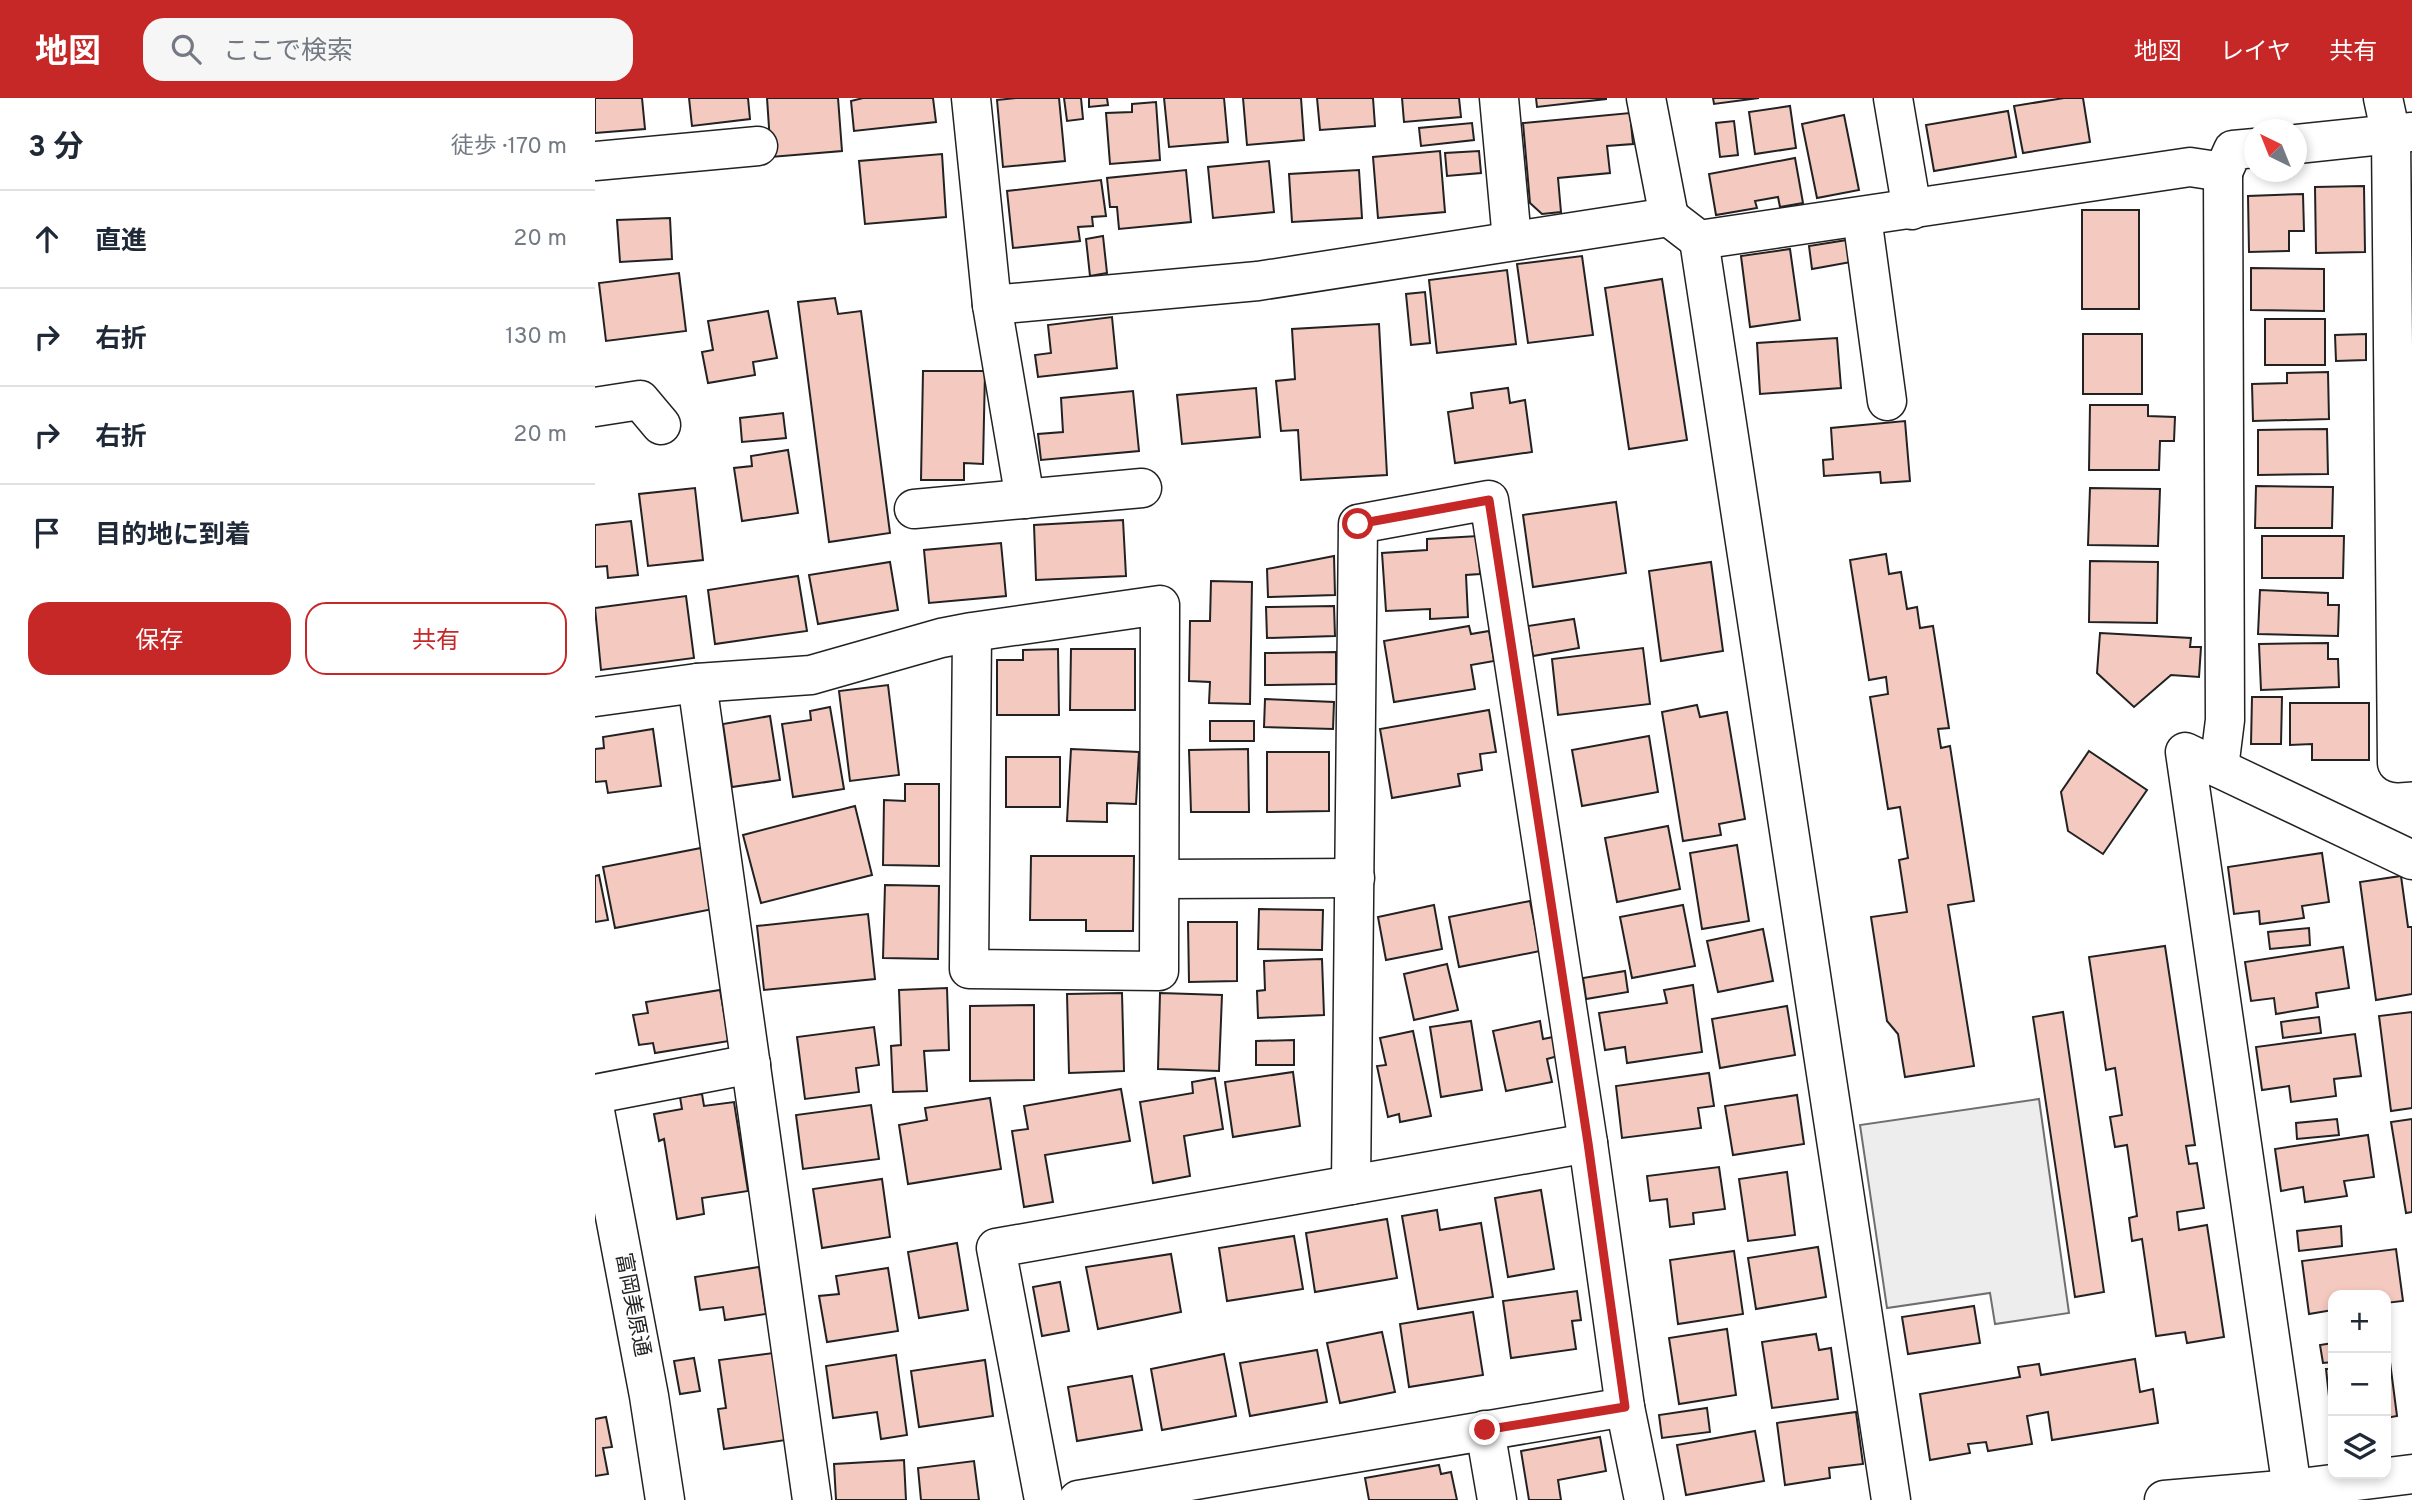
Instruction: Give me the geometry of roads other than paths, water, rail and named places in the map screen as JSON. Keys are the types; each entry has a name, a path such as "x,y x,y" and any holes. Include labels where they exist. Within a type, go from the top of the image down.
{"street":[{"path":"971,98 992,304 1025,499"},
{"path":"1499,98 1512,240"},
{"path":"1646,98 1668,216 1699,240 1891,1500"},
{"path":"1893,98 1912,210"},
{"path":"2383,98 2402,134 2397,762 2412,762"},
{"path":"2307,143 2402,134"},
{"path":"595,161 758,146"},
{"path":"2219,768 2225,720 2223,172 2233,150 2244,149"},
{"path":"1699,240 2190,167 2223,172"},
{"path":"992,304 1258,281 1668,216"},
{"path":"1862,217 1887,401"},
{"path":"595,407 640,400 661,425"},
{"path":"914,509 1142,488"},
{"path":"1351,1185 1358,524 1489,500 1588,1143 1625,1407 1644,1500"},
{"path":"595,697 697,683 811,675 941,638 972,632 1160,605 1160,971 969,969 972,632"},
{"path":"697,683 812,1500"},
{"path":"2292,1489 2185,752 2412,860"},
{"path":"1160,879 1355,878"},
{"path":"595,1094 751,1064"},
{"name":"富岡美原通","path":"595,1111 649,1396 665,1500"},
{"path":"1044,1500 996,1248 1588,1143"},
{"path":"1078,1500 1625,1407"},
{"path":"1485,1430 1497,1500"},
{"path":"2164,1500 2292,1489 2412,1474"}]}
